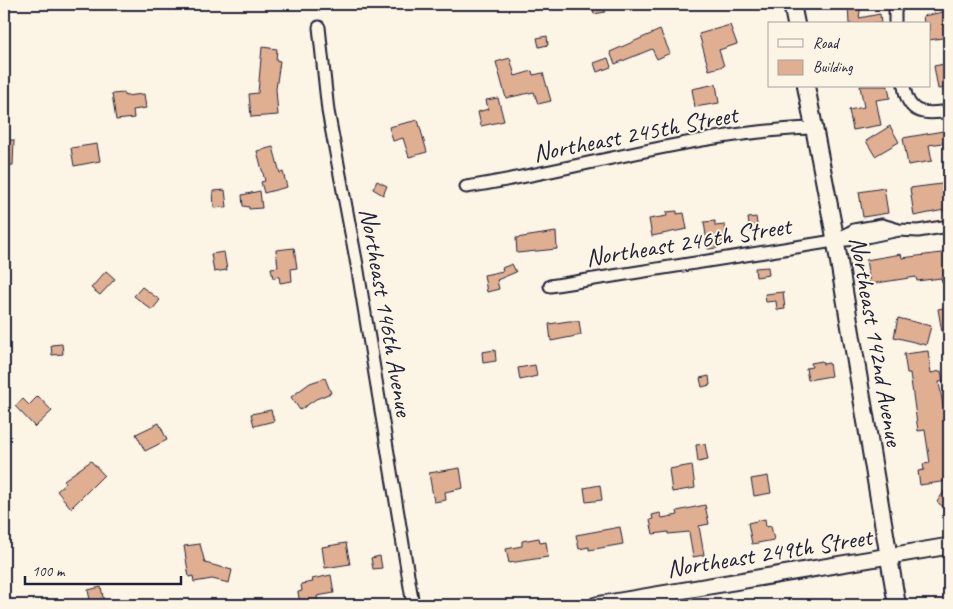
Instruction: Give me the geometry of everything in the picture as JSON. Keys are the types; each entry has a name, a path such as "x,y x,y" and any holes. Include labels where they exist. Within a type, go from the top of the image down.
{"main road":[{"path":"792,4 796,22"},
{"name":"Northeast 142nd Avenue","path":"806,88 897,605"}],"street":[{"path":"895,22 895,11 898,4"},
{"name":"Northeast 146th Avenue","path":"318,27 328,111 357,265 413,605"},
{"path":"904,88 905,95 912,107 925,113 949,112"},
{"name":"Northeast 245th Street","path":"466,187 528,178 686,142 770,129 813,128"},
{"name":"Northeast 246th Street","path":"550,286 834,241 857,239 899,230 918,231 949,226"},
{"name":"Northeast 249th Street","path":"596,605 949,546"}],"building":[{"path":"592,4 604,4 605,12 594,14"},
{"path":"848,4 861,4 859,18 880,14 881,22 849,22"},
{"path":"949,11 949,37 930,40 930,22 924,22 923,16"},
{"path":"730,25 737,44 719,50 724,66 709,70 699,34"},
{"path":"660,30 670,53 657,59 652,49 615,64 610,52"},
{"path":"547,36 548,45 539,47 537,38"},
{"path":"262,47 277,49 276,60 280,61 276,89 278,115 251,117 249,94 258,93"},
{"path":"510,58 515,76 532,71 533,75 543,73 551,101 538,104 534,92 506,98 496,62"},
{"path":"608,58 611,67 597,72 594,63"},
{"path":"949,63 949,88 938,89 934,66"},
{"path":"716,84 719,103 695,107 692,89"},
{"path":"860,88 888,88 890,98 876,100 881,125 853,130 849,110 864,107"},
{"path":"124,93 125,96 144,94 146,108 133,110 134,118 116,120 112,94"},
{"path":"498,98 504,121 481,126 478,112 488,109 486,100"},
{"path":"418,120 427,152 409,157 403,138 393,141 389,127"},
{"path":"890,126 899,142 875,156 866,141"},
{"path":"949,130 949,142 929,145 932,161 908,165 903,138"},
{"path":"4,140 14,140 13,165 4,166"},
{"path":"97,144 100,161 74,166 71,148"},
{"path":"273,147 280,173 283,172 287,187 264,193 261,182 265,181 257,151"},
{"path":"377,181 387,186 383,195 373,189"},
{"path":"949,183 949,209 914,216 910,188"},
{"path":"884,188 888,213 863,217 859,192"},
{"path":"225,190 227,207 214,208 213,191"},
{"path":"260,191 262,208 249,209 249,207 243,206 242,195"},
{"path":"677,211 677,214 684,213 687,229 652,236 649,219 667,216 666,212"},
{"path":"756,217 758,231 750,232 748,218"},
{"path":"715,221 715,226 725,225 727,242 717,244 717,248 708,249 704,222"},
{"path":"556,232 557,249 517,253 516,238"},
{"path":"294,248 297,268 291,269 292,281 280,283 279,276 273,278 271,268 278,267 276,250"},
{"path":"224,252 227,270 214,272 211,254"},
{"path":"949,252 949,282 942,283 941,278 917,281 916,277 870,284 866,260 901,254 902,258"},
{"path":"512,264 516,272 497,280 499,289 487,292 484,275 503,271 502,268"},
{"path":"768,267 769,275 756,277 755,268"},
{"path":"106,271 115,279 100,295 91,288"},
{"path":"142,287 160,300 152,310 134,296"},
{"path":"783,292 785,309 777,310 776,301 766,302 765,294"},
{"path":"949,307 949,331 942,332 938,309"},
{"path":"898,318 931,326 926,345 894,337"},
{"path":"579,321 581,335 551,341 549,324"},
{"path":"62,344 63,354 52,355 51,345"},
{"path":"495,350 496,361 483,363 482,352"},
{"path":"928,351 931,373 941,371 943,381 939,382 949,441 949,453 944,454 948,481 920,485 918,471 924,470 923,464 930,463 925,430 918,431 910,373 907,373 904,354"},
{"path":"822,361 823,364 829,363 831,376 808,380 806,368 812,367 811,363"},
{"path":"535,365 537,376 520,380 518,368"},
{"path":"709,376 710,385 702,387 700,378"},
{"path":"325,378 331,393 316,399 300,410 291,397 310,383"},
{"path":"38,396 52,411 35,427 15,406 23,399 29,405"},
{"path":"271,410 274,421 254,426 251,414"},
{"path":"159,423 167,440 145,451 136,434"},
{"path":"705,444 708,460 698,462 696,445"},
{"path":"91,461 104,475 71,508 57,491 66,483 64,480"},
{"path":"692,465 695,488 672,492 669,469"},
{"path":"460,468 463,488 445,492 446,500 434,502 429,473"},
{"path":"768,476 771,493 754,496 751,479"},
{"path":"949,484 949,511 937,502"},
{"path":"600,485 602,500 586,502 584,488"},
{"path":"705,505 709,524 699,526 704,555 693,557 689,532 653,534 650,520 653,519 652,515 660,513 662,518 678,515 677,511"},
{"path":"765,519 766,527 771,526 774,540 752,544 748,523"},
{"path":"620,527 623,544 589,550 589,547 579,549 576,535"},
{"path":"539,538 540,543 546,542 548,557 509,563 506,549 522,546 522,541"},
{"path":"346,543 350,564 325,568 322,547"},
{"path":"200,544 205,563 232,570 229,583 212,579 194,582 193,576 189,577 184,546"},
{"path":"380,556 382,568 373,569 371,558"},
{"path":"331,575 334,593 317,596 318,605 300,605 298,592 302,591 301,584 313,582 312,579"},
{"path":"101,587 104,602 91,605 88,590"}]}
